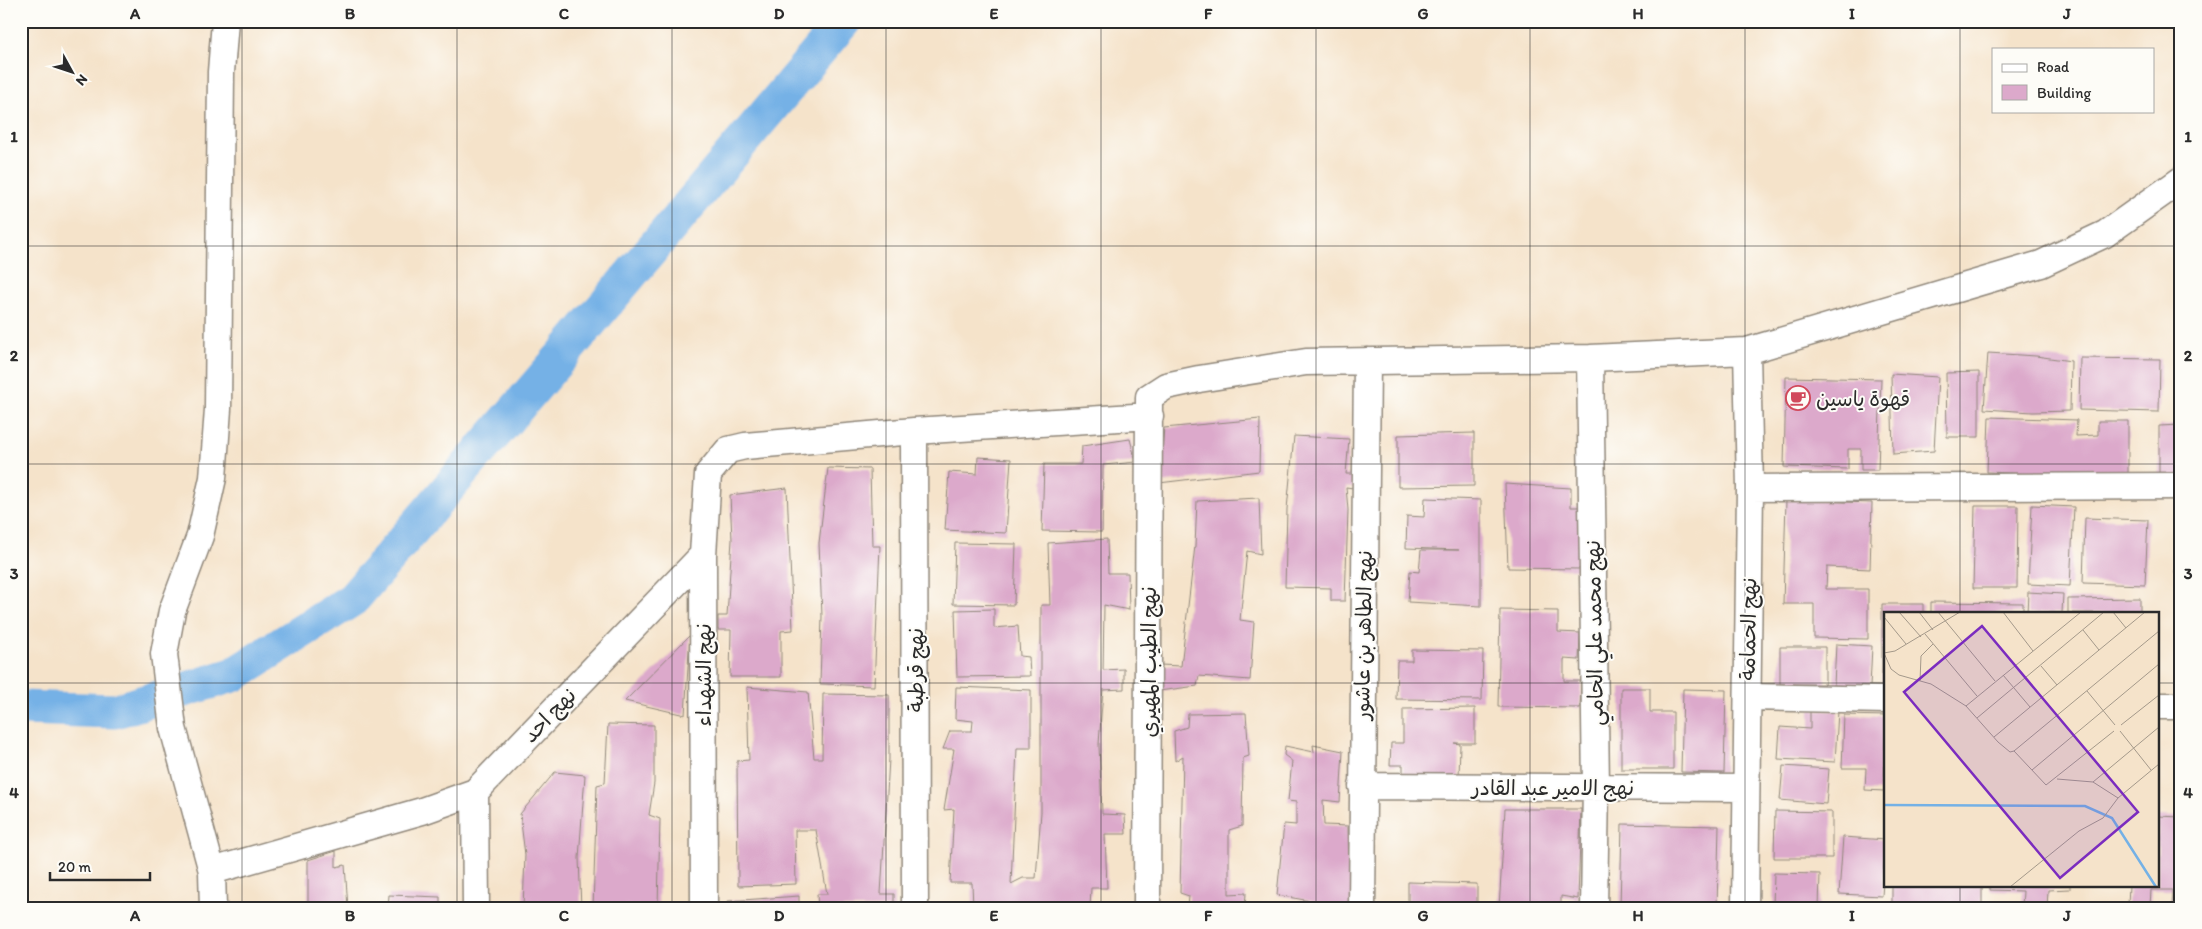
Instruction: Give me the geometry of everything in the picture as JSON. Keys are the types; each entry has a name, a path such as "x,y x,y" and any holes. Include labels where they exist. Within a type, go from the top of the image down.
{"street":[{"path":"213,908 212,871 173,728 164,654 172,611 200,536 213,478 218,409 221,72 224,21"},
{"path":"1367,361 1590,358 1747,351 2041,264 2105,234 2181,180"},
{"name":"نهج الحمامة","path":"1745,908 1750,488 1747,351"},
{"name":"نهج محمد علي الحامي","path":"1590,358 1596,787 1594,908"},
{"name":"نهج الطيب المهيري","path":"1146,908 1149,397 1166,386 1306,362 1367,361"},
{"name":"نهج الطاهر بن عاشور","path":"1362,908 1367,361"},
{"path":"914,431 1150,416"},
{"name":"نهج الشهداء","path":"704,908 703,555 708,474 728,450 745,446 914,431"},
{"name":"نهج قرطبة","path":"914,431 915,908"},
{"path":"1750,488 2181,486"},
{"name":"نهج احد","path":"475,792 703,555"},
{"path":"1748,697 1884,700"},
{"path":"2160,706 2181,706"},
{"name":"نهج الامير عبد القادر","path":"1362,786 1745,788"},
{"path":"212,871 422,810 475,792 476,908"}],"building":[{"path":"1988,353 2036,356 2071,361 2070,411 2033,412 1984,409"},
{"path":"2080,358 2160,359 2159,412 2079,410"},
{"path":"1979,372 1979,437 1947,437 1946,373"},
{"path":"1891,374 1938,377 1934,451 1893,454"},
{"path":"1786,377 1881,379 1878,470 1861,470 1861,449 1848,449 1848,469 1784,467"},
{"path":"1989,417 2077,420 2076,436 2098,435 2098,421 2128,421 2128,478 1987,472"},
{"path":"1260,419 1259,471 1159,483 1164,428"},
{"path":"2181,425 2181,476 2159,476 2159,426"},
{"path":"1474,433 1474,486 1398,487 1398,435"},
{"path":"1294,436 1349,439 1346,474 1354,474 1353,488 1346,487 1348,510 1345,601 1331,601 1331,588 1285,587 1287,509"},
{"path":"1130,439 1136,462 1103,465 1102,532 1042,531 1044,464 1081,464 1082,446"},
{"path":"978,457 1011,459 1006,533 945,530 949,472 977,474"},
{"path":"828,468 870,469 872,546 880,546 874,686 820,684 822,616 819,543"},
{"path":"1505,484 1571,488 1571,507 1583,507 1580,569 1508,568"},
{"path":"787,488 793,630 781,631 781,677 730,677 731,630 718,630 718,616 727,616 732,540 730,495"},
{"path":"1259,498 1261,554 1247,551 1240,620 1254,622 1250,680 1199,676 1197,686 1159,691 1160,665 1181,666 1195,546 1197,501"},
{"path":"1425,498 1481,500 1481,606 1408,602 1410,571 1419,572 1421,550 1459,550 1406,548 1407,516 1424,517"},
{"path":"1786,500 1872,503 1870,569 1827,567 1826,589 1868,589 1868,639 1814,638 1814,604 1783,604"},
{"path":"2032,505 2074,507 2070,586 2028,584"},
{"path":"2176,505 2181,505 2181,574 2175,574"},
{"path":"1975,506 2018,506 2017,588 1973,588"},
{"path":"2085,518 2148,520 2145,585 2083,583"},
{"path":"1107,539 1108,573 1128,573 1129,610 1104,605 1103,670 1124,669 1124,689 1103,690 1099,744 1102,814 1125,815 1126,834 1105,834 1107,888 1091,888 1090,908 973,908 972,883 950,883 954,809 944,810 954,749 943,749 950,731 972,731 973,721 955,719 956,687 1031,690 1031,748 1017,748 1011,884 1023,878 1036,878 1041,812 1041,605 1050,605 1048,543"},
{"path":"955,543 1016,544 1014,605 953,604"},
{"path":"2028,592 2063,594 2062,612 2027,612"},
{"path":"2140,598 2140,612 2068,612 2068,599"},
{"path":"1931,602 2023,603 2023,612 1931,612"},
{"path":"1882,604 1923,604 1923,612 1884,612 1884,693 1882,693"},
{"path":"994,609 994,628 1018,626 1020,656 1029,657 1030,676 957,677 955,610"},
{"path":"1500,610 1558,611 1558,632 1580,633 1579,660 1564,659 1564,681 1581,681 1580,708 1498,707"},
{"path":"690,635 685,715 625,701"},
{"path":"1836,644 1872,646 1870,687 1834,685"},
{"path":"1780,647 1825,647 1825,684 1780,684"},
{"path":"1412,650 1483,651 1482,700 1396,699 1397,661 1412,661"},
{"path":"747,687 808,692 814,758 822,758 823,694 889,695 889,759 881,894 894,894 894,908 818,908 817,894 827,894 816,830 795,830 796,884 738,886 737,761 749,760"},
{"path":"1621,688 1650,688 1650,712 1673,712 1673,769 1621,769"},
{"path":"1683,689 1726,690 1724,773 1681,772"},
{"path":"1475,708 1475,743 1454,743 1460,744 1459,778 1403,778 1403,765 1390,765 1391,743 1403,743 1403,709"},
{"path":"1810,710 1838,711 1835,762 1778,759 1780,727 1810,729"},
{"path":"1246,713 1249,756 1243,758 1242,826 1229,830 1229,894 1246,893 1245,908 1188,908 1189,896 1180,893 1183,756 1175,761 1174,731 1187,727 1188,714"},
{"path":"1844,715 1884,716 1884,791 1865,790 1866,768 1842,768"},
{"path":"608,724 654,725 654,783 649,815 660,819 658,908 593,908 597,785 605,783"},
{"path":"1313,745 1343,751 1340,802 1323,800 1324,825 1348,826 1349,875 1357,878 1349,908 1277,895 1284,824 1296,825 1296,802 1288,801 1292,761 1284,755 1285,746 1314,752"},
{"path":"1783,766 1829,769 1826,804 1780,800"},
{"path":"555,772 585,775 579,858 581,908 523,908 525,855 520,814"},
{"path":"1505,809 1581,809 1578,899 1561,896 1561,908 1499,908"},
{"path":"1775,811 1832,812 1832,858 1774,858"},
{"path":"2160,816 2181,817 2181,908 2172,908 2173,890 2151,890 2150,906 2128,905 2129,886 2160,886"},
{"path":"1622,824 1719,826 1717,908 1620,908"},
{"path":"1843,837 1884,840 1882,896 1839,894"},
{"path":"336,851 336,867 345,865 348,908 308,908 308,860"},
{"path":"1774,873 1820,874 1819,908 1773,907"},
{"path":"1408,882 1477,884 1477,908 1408,908"},
{"path":"1892,886 1982,886 1982,905 1892,906"},
{"path":"1990,886 2070,886 2070,889 2048,890 2047,908 2022,908 2023,891 1990,890"},
{"path":"389,895 440,897 440,908 388,908"},
{"path":"799,896 799,908 728,908 728,901"}],"waterway":[{"path":"21,708 115,711 233,675 353,599 572,344 844,21"}],"place":[{"name":"قهوة ياسين","path":"1798,398"}]}
